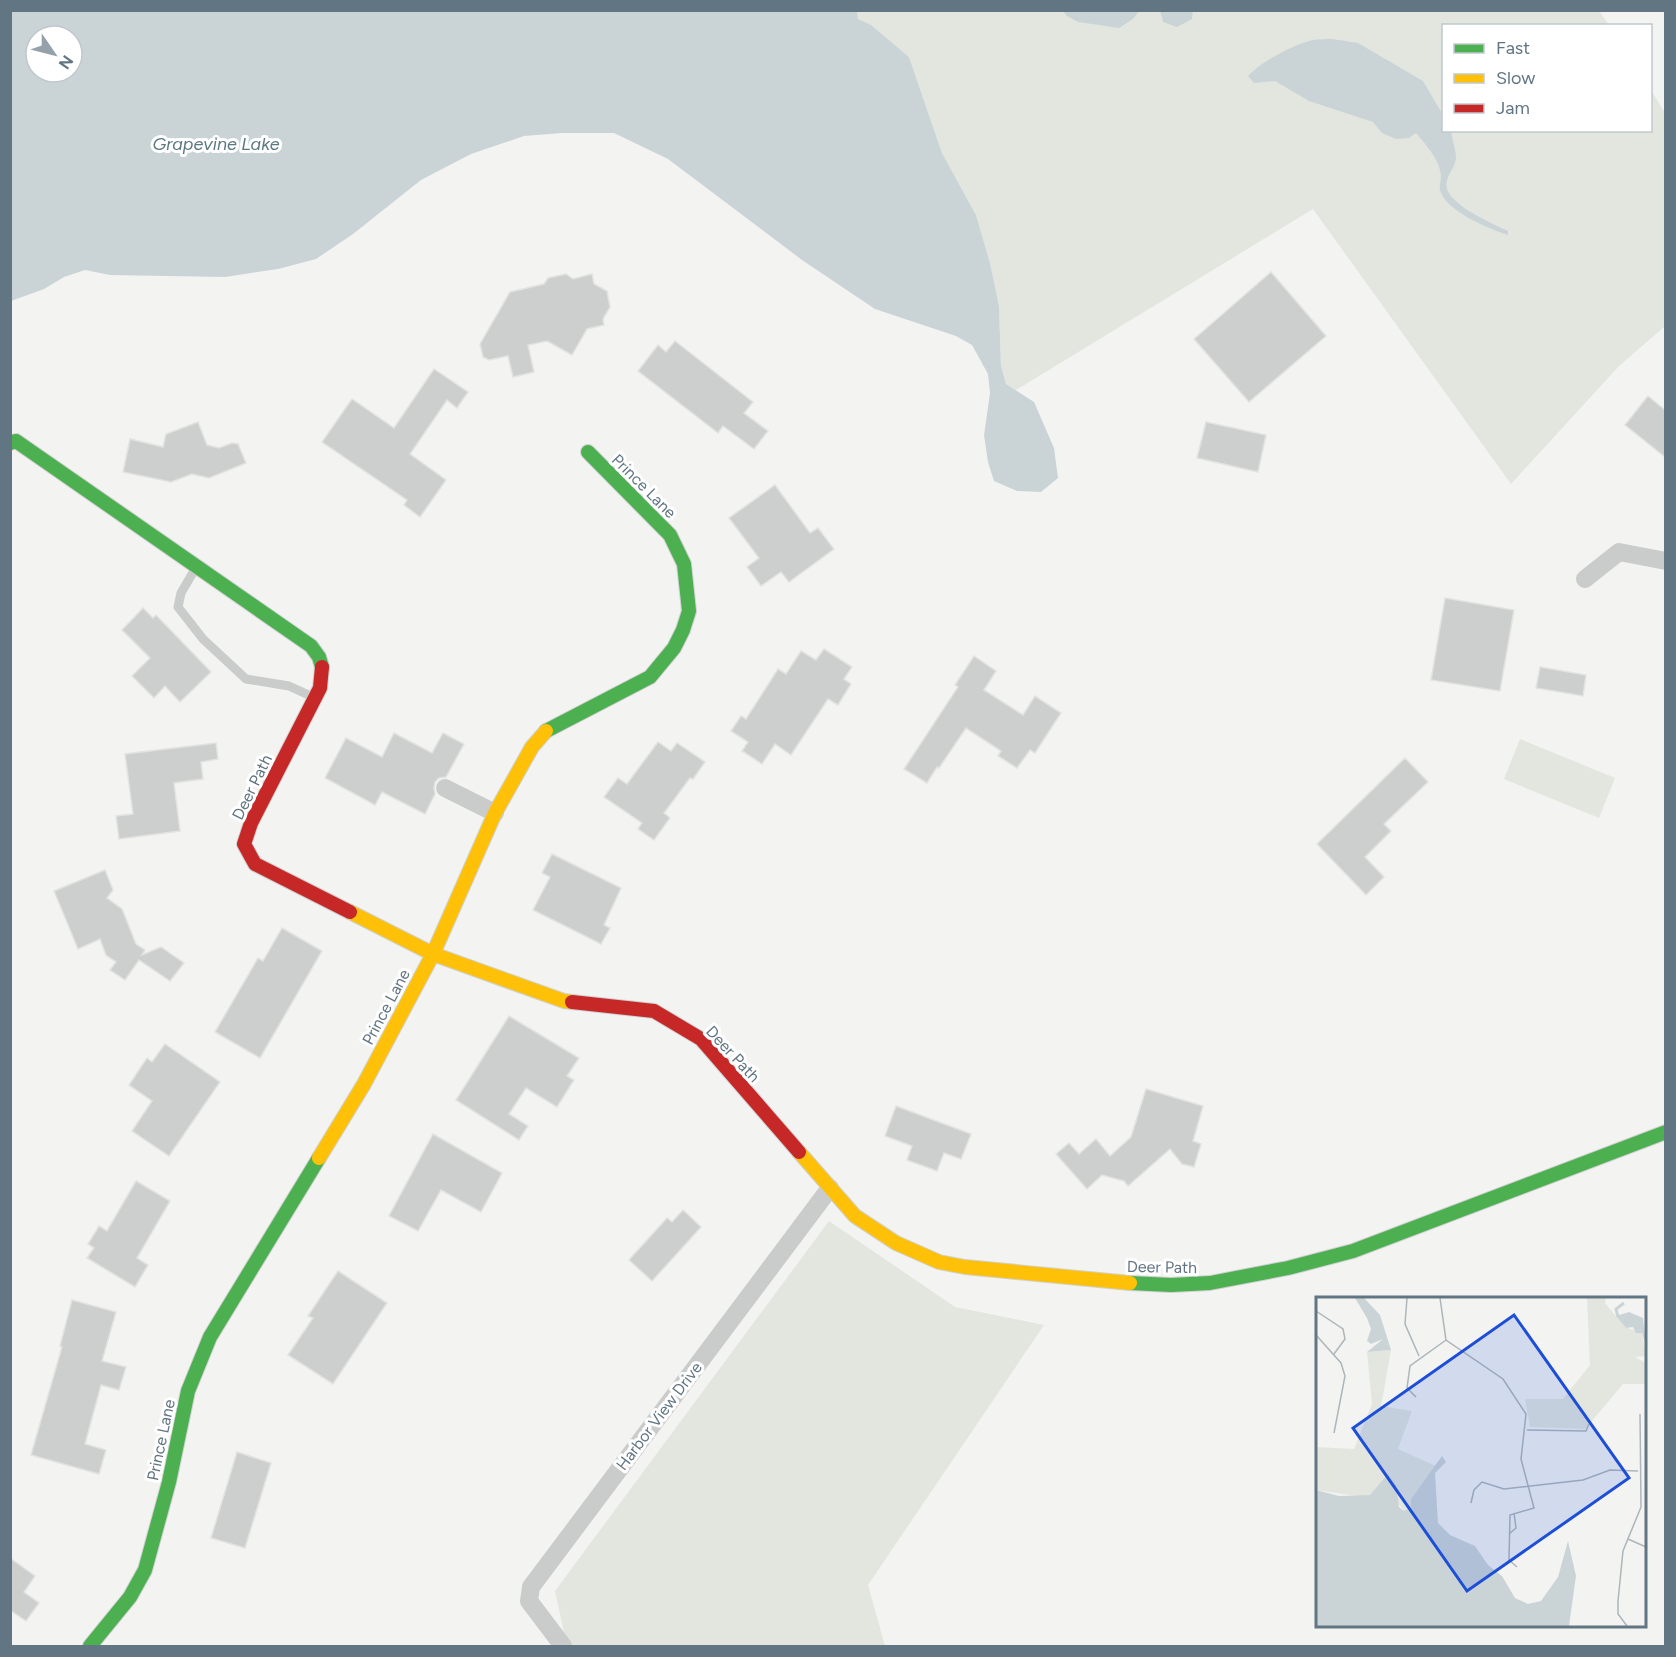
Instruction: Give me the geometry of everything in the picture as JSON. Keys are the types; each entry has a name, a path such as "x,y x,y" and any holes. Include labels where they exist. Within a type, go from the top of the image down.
{"street":[{"name":"Deer Path","path":"10,443 16,441 311,646 321,658 324,667 320,688 251,823 244,843 255,864 433,954 564,1001 654,1011 701,1039 855,1216 896,1243 939,1262 965,1267 1109,1282 1171,1285 1210,1283 1288,1268 1353,1251 1665,1132"},
{"name":"Prince Lane","path":"90,1647 130,1597 145,1570 169,1482 188,1391 210,1337 364,1084 433,954 495,813 532,747 545,731 650,677 674,648 689,611 684,564 670,536 588,452"},
{"path":"1585,579 1619,552 1665,561"},
{"path":"445,788 495,813"},
{"name":"Harbor View Drive","path":"563,1647 529,1601 531,1587 830,1188"}],"lane":[{"path":"196,567 181,593 178,607 203,639 246,679 289,686 315,698"}],"shaded area":[{"path":"1139,10 1160,11 1163,22 1192,19 1193,10 1599,11 1608,24 1442,24 1442,132 1652,132 1652,92 1665,113 1665,326 1619,366 1511,484 1313,209 1016,390 1006,384 1001,366 999,306 990,263 976,215 942,153 909,57 871,26 858,19 857,11 1063,11 1067,16 1133,19"},
{"path":"1520,739 1615,778 1599,818 1504,779"},
{"path":"829,1221 955,1307 1044,1325 868,1585 885,1646 567,1646 555,1591"}],"water":[{"name":"Grapevine Lake","path":"11,10 857,11 858,19 871,25 909,57 942,153 976,215 990,263 999,306 1001,366 1006,384 1034,402 1054,448 1058,478 1041,492 1017,491 994,481 988,462 984,435 990,393 988,374 972,345 956,336 875,309 802,260 668,159 614,133 524,136 471,154 421,180 353,234 316,259 278,269 225,277 110,275 85,270 64,277 44,289 11,301"},
{"path":"1063,11 1139,11 1133,19 1119,28 1078,22"},
{"path":"1160,11 1193,11 1192,19 1177,27 1163,22"},
{"path":"1332,39 1358,43 1423,81 1442,113 1442,132 1451,132 1456,158 1446,185 1450,195 1474,214 1508,231 1508,235 1469,218 1450,205 1440,190 1441,176 1438,164 1416,133 1409,138 1396,139 1382,133 1373,122 1309,101 1275,81 1254,83 1248,76 1288,49 1313,40"}],"building":[{"path":"1271,272 1326,336 1249,402 1194,339"},
{"path":"566,274 573,279 592,274 594,284 607,291 610,307 603,319 604,325 587,329 572,355 547,341 528,345 534,372 513,377 508,356 489,360 483,357 480,344 510,292 544,284 548,278"},
{"path":"675,341 753,402 744,413 768,431 754,449 723,426 718,433 638,371 658,345 666,352"},
{"path":"434,369 468,392 457,408 447,400 410,454 446,480 420,517 404,505 407,500 322,442 352,399 394,428"},
{"path":"1648,396 1665,410 1665,457 1625,425"},
{"path":"198,422 207,445 219,448 232,443 238,444 246,463 209,478 192,474 171,482 123,472 130,439 163,447 166,434"},
{"path":"1206,422 1266,435 1258,472 1197,458"},
{"path":"775,485 810,533 818,528 834,549 789,582 781,572 761,586 747,567 759,558 729,518"},
{"path":"1445,598 1514,610 1500,691 1431,680"},
{"path":"143,608 153,618 156,615 211,672 180,702 165,686 154,698 132,676 150,658 122,630"},
{"path":"824,649 852,667 844,679 851,684 838,705 828,699 791,755 775,744 762,764 742,751 748,742 731,731 741,716 746,719 778,669 786,674 801,651 816,660"},
{"path":"974,656 996,671 984,690 1023,715 1035,696 1061,713 1035,753 1030,750 1017,768 998,756 1001,751 966,728 927,783 904,769 958,687 955,685"},
{"path":"1540,667 1586,675 1583,696 1536,688"},
{"path":"394,733 432,753 443,733 464,744 446,777 439,778 435,782 435,794 425,814 382,792 375,805 325,778 346,738 382,757"},
{"path":"658,742 671,751 677,743 705,762 664,813 670,818 654,840 638,829 642,823 604,797 618,778 627,784"},
{"path":"216,743 218,759 201,762 203,779 174,783 180,831 119,839 116,816 133,814 125,754"},
{"path":"1405,758 1428,782 1384,824 1391,831 1365,857 1384,877 1366,895 1317,844"},
{"path":"552,854 621,888 604,925 610,928 601,944 533,910 550,877 542,873"},
{"path":"105,870 113,890 107,898 122,909 136,944 145,950 142,955 161,947 184,963 170,981 139,960 125,980 110,970 116,962 106,955 100,939 78,949 54,891"},
{"path":"282,928 322,951 260,1058 215,1032 258,958 263,961"},
{"path":"509,1016 579,1058 567,1076 574,1080 557,1107 526,1088 509,1114 528,1126 519,1140 456,1100"},
{"path":"165,1044 220,1082 169,1156 132,1131 152,1101 129,1085 147,1058 152,1062"},
{"path":"1146,1089 1203,1106 1193,1141 1201,1144 1194,1167 1182,1164 1170,1149 1128,1186 1124,1181 1102,1175 1087,1189 1056,1154 1069,1143 1079,1154 1096,1139 1110,1156 1131,1137"},
{"path":"896,1106 971,1134 961,1159 944,1153 937,1171 907,1160 912,1146 885,1136"},
{"path":"433,1134 502,1173 481,1212 441,1190 418,1231 389,1216"},
{"path":"136,1181 170,1201 137,1258 148,1265 135,1287 87,1258 94,1248 88,1244 99,1226 107,1231"},
{"path":"683,1210 701,1227 652,1281 629,1260 667,1218 672,1222"},
{"path":"338,1271 387,1303 333,1384 288,1355 313,1318 308,1316"},
{"path":"72,1300 116,1312 102,1361 126,1367 119,1390 101,1385 85,1444 106,1450 99,1474 31,1455 62,1347 60,1346"},
{"path":"237,1452 271,1463 245,1548 211,1538"},
{"path":"10,1558 35,1576 24,1592 39,1603 26,1621 10,1610"}],"traffic: fast":[{"path":"10,443 16,441 311,646 319,657 322,667"},
{"path":"546,731 650,677 674,648 689,611 684,564 670,535 588,452"},
{"path":"1130,1283 1171,1285 1210,1283 1288,1268 1353,1251 1666,1132"},
{"path":"90,1646 130,1597 145,1570 169,1482 188,1391 210,1337 319,1158"}],"traffic: slow":[{"path":"319,1158 364,1084 433,954 495,813 532,747 546,731"},
{"path":"350,912 433,954 572,1002"},
{"path":"799,1152 855,1216 896,1243 939,1262 965,1267 1130,1283"}],"traffic: jam":[{"path":"322,667 320,688 251,823 244,844 255,864 350,912"},
{"path":"572,1002 654,1011 701,1039 799,1152"}]}
